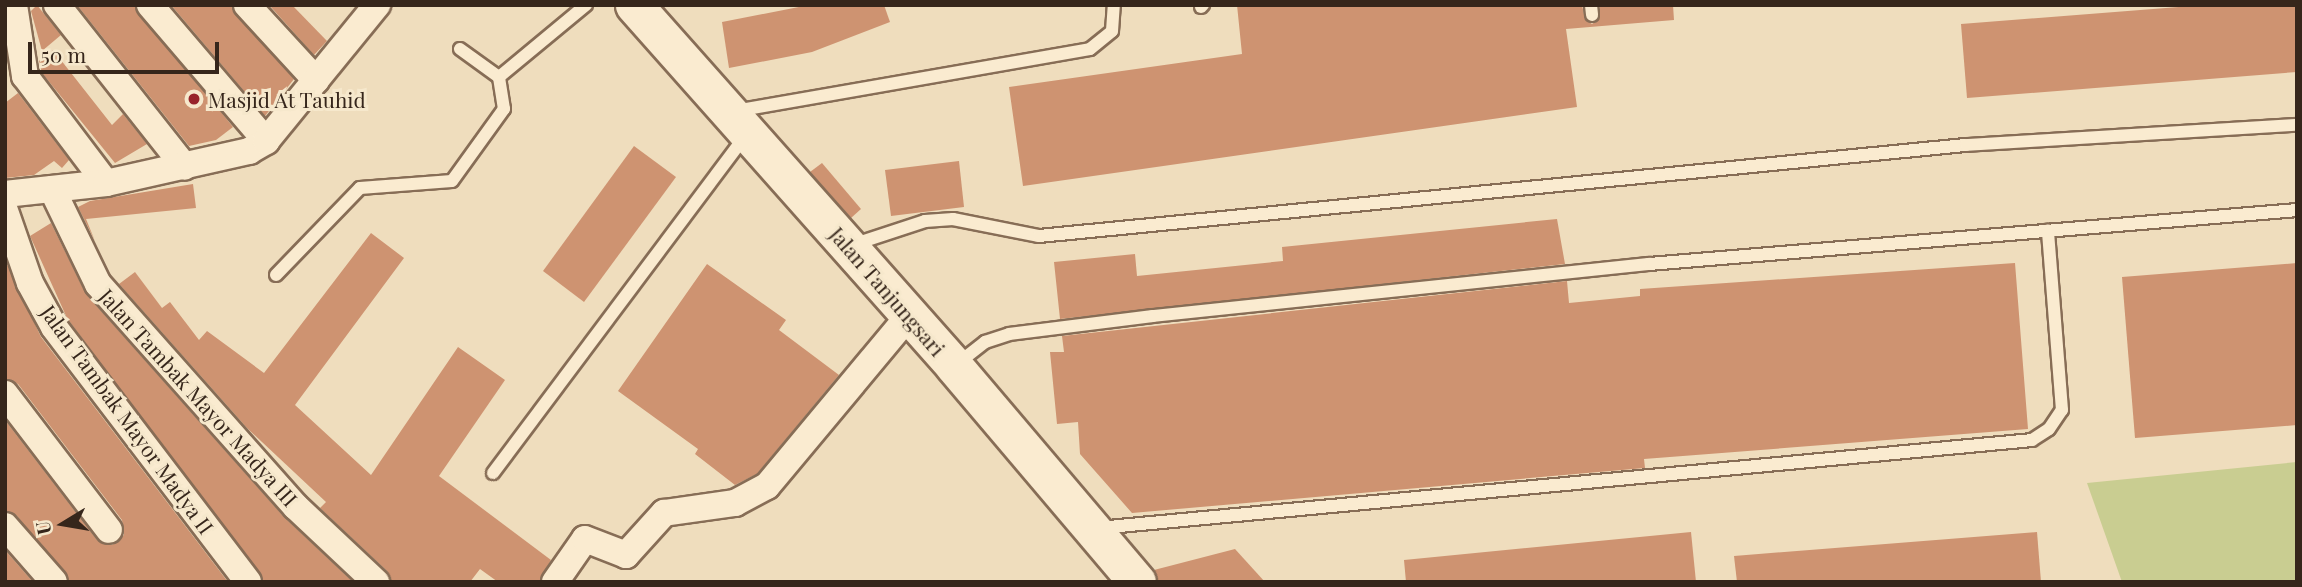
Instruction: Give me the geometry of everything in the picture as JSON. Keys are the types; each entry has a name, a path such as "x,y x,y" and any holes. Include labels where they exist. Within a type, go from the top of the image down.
{"main road":[{"name":"Jalan Tanjungsari","path":"634,5 954,366 1137,582"}],"street":[{"path":"57,5 185,167"},
{"path":"150,5 266,141"},
{"path":"247,5 316,80"},
{"path":"11,8 25,76 106,183"},
{"path":"5,194 106,183 234,158 266,141 316,80 365,10"},
{"name":"Jalan Tambak Mayor Madya III","path":"52,189 98,284 296,507 376,582"},
{"name":"Jalan Tambak Mayor Madya II","path":"5,211 30,283 54,327 248,582"},
{"path":"555,582 584,539 626,555 664,513 736,503 767,486 908,317"},
{"path":"5,394 109,530"},
{"path":"5,526 54,582"}],"lane":[{"path":"499,77 586,5"},
{"path":"493,473 740,122 1090,49 1112,31 1114,5"},
{"path":"276,275 360,188 452,181 504,109 499,77 460,49"},
{"path":"849,246 925,221 953,219 1039,236 1952,146 2297,125"},
{"path":"954,366 990,340 1022,332 1648,264 2297,210"},
{"path":"1094,529 2032,440 2049,429 2062,410 2048,231"}],"green space":[{"path":"2297,462 2297,582 2122,582 2087,483"}],"building":[{"path":"37,5 61,35 42,51 31,11"},
{"path":"77,5 135,5 233,127 216,140 189,146"},
{"path":"171,5 232,5 294,79 265,116"},
{"path":"292,5 327,41 314,55 270,6"},
{"path":"809,5 884,5 890,22 812,52 729,68 722,22"},
{"path":"1237,5 1582,5 1585,19 1592,24 1600,18 1600,5 1673,5 1674,20 1566,29 1577,107 1023,186 1009,87 1242,54"},
{"path":"2204,5 2297,5 2297,72 1967,98 1961,24"},
{"path":"53,50 112,125 123,114 147,144 115,163 42,73 39,61"},
{"path":"18,93 69,160 62,168 54,161 34,175 5,178 5,103"},
{"path":"634,146 676,177 584,302 543,271"},
{"path":"959,161 964,207 891,216 885,170"},
{"path":"822,163 861,209 851,218 810,172"},
{"path":"193,184 196,208 86,219 95,241 78,207 90,201"},
{"path":"1557,219 1565,264 1060,319 1054,262 1135,254 1137,276 1283,261 1282,247"},
{"path":"51,223 86,294 284,517 353,582 263,582 67,318 30,236"},
{"path":"371,233 404,258 295,405 371,475 458,347 505,380 439,476 551,560 539,582 498,582 480,569 470,582 391,582 387,571 320,508 326,502 247,428 119,284 135,272 162,308 170,302 199,340 207,331 264,373"},
{"path":"5,260 41,337 228,582 69,582 17,516 5,511 5,420 97,540 112,545 124,535 122,520 18,384 5,379"},
{"path":"2015,263 2028,429 1644,459 1645,468 1132,513 1080,454 1078,422 1057,424 1050,352 1064,352 1062,336 1567,281 1569,303 1640,296 1640,289"},
{"path":"2297,263 2297,425 2135,438 2122,277"},
{"path":"707,264 786,320 779,330 839,375 757,474 735,485 695,454 698,449 618,391"},
{"path":"1691,532 1696,582 1406,582 1404,560"},
{"path":"2037,532 2041,582 1737,582 1734,556"},
{"path":"1235,549 1265,582 1157,582 1154,570"},
{"path":"5,550 33,582 5,582"}],"place":[{"name":"Masjid At Tauhid","path":"194,99"}]}
